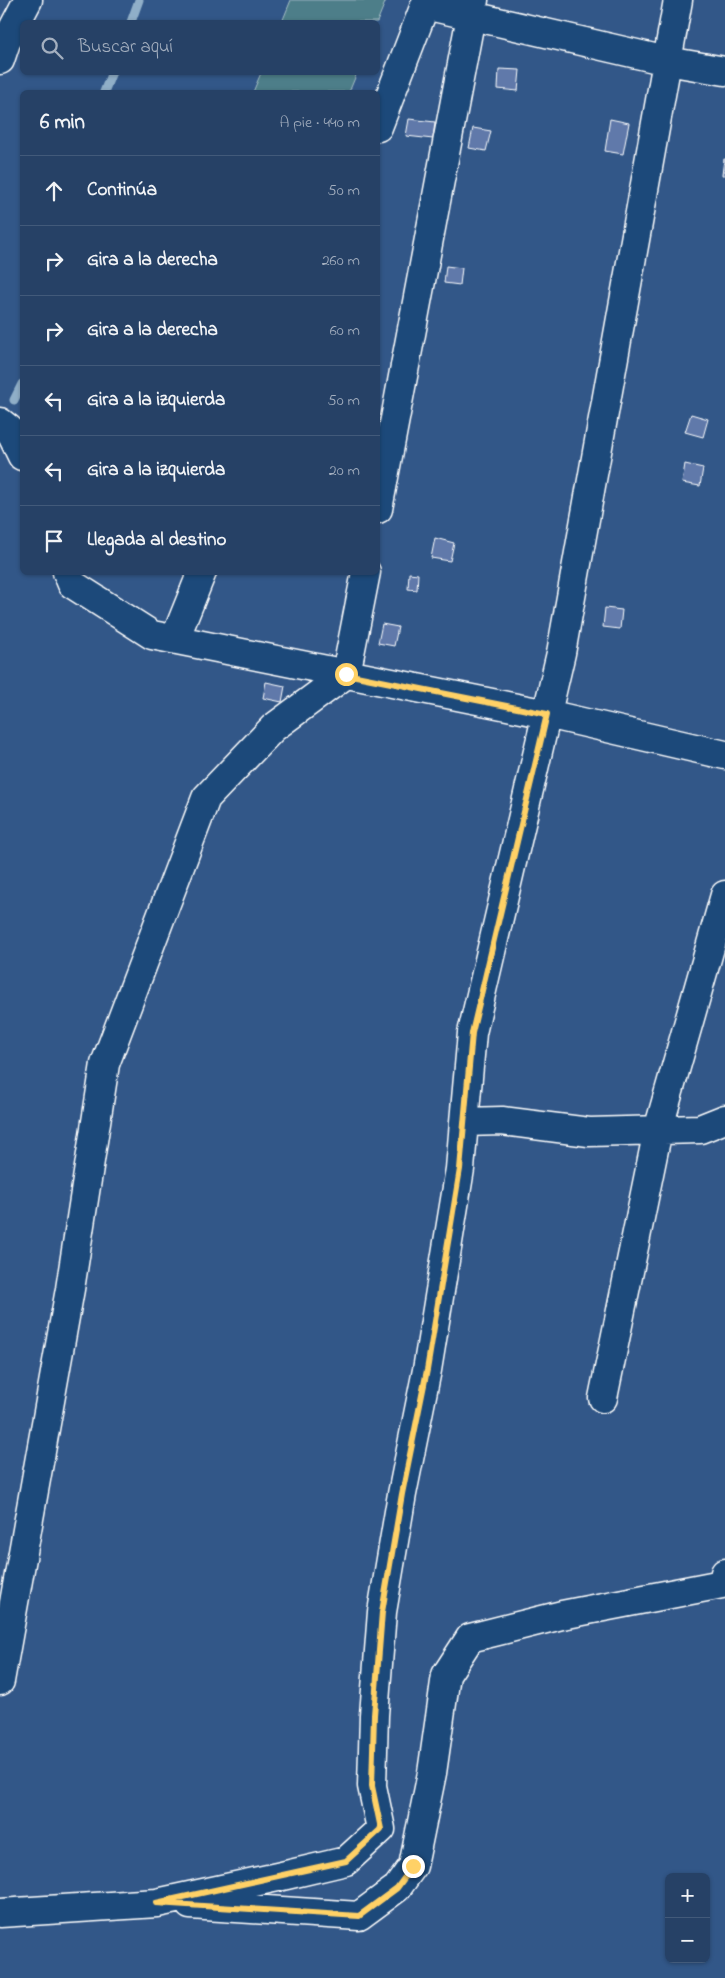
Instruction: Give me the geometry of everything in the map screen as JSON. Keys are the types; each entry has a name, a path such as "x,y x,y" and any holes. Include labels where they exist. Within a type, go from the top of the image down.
{"street":[{"path":"2,47 28,0"},
{"path":"156,1903 346,1861 381,1829 372,1786 374,1715 382,1612 402,1494 427,1370 460,1169 472,1033 561,653 678,0"},
{"path":"380,122 426,3 472,8 667,61 725,71"},
{"path":"380,498 472,8"},
{"path":"4,426 20,453"},
{"path":"69,575 72,584 152,635 547,714 725,755"},
{"path":"175,640 201,575"},
{"path":"0,1681 70,1289 105,1064 206,798 273,728 346,674 365,575"},
{"path":"603,1398 658,1130 725,895"},
{"path":"464,1122 502,1122 589,1132 700,1129 725,1120"},
{"path":"0,1913 156,1903 359,1916 397,1888 413,1866 432,1773 446,1675 470,1638 562,1615 722,1584 725,1573"}],"green space":[{"path":"291,0 386,0 378,20 283,20"},
{"path":"260,75 356,75 350,90 254,90"}],"building":[{"path":"499,69 520,70 518,91 498,89"},
{"path":"409,119 435,122 433,139 406,136"},
{"path":"610,119 629,123 623,154 605,151"},
{"path":"473,128 491,131 486,151 469,148"},
{"path":"724,159 725,175 722,175"},
{"path":"446,266 462,268 460,285 444,283"},
{"path":"691,414 708,419 703,437 685,432"},
{"path":"685,464 703,468 700,486 682,483"},
{"path":"435,538 454,543 450,561 431,558"},
{"path":"409,573 418,574 417,590 408,589"},
{"path":"605,608 622,610 620,629 603,627"},
{"path":"382,624 398,627 394,646 378,643"},
{"path":"266,682 285,686 282,702 263,698"}],"waterway":[{"path":"132,20 139,0"},
{"path":"105,90 111,75"},
{"path":"14,400 20,388"}],"route":[{"path":"346,674 547,714 472,1033 460,1169 427,1370 402,1494 382,1612 374,1715 372,1786 381,1829 346,1861 156,1903 359,1916 397,1888 413,1866"}]}
